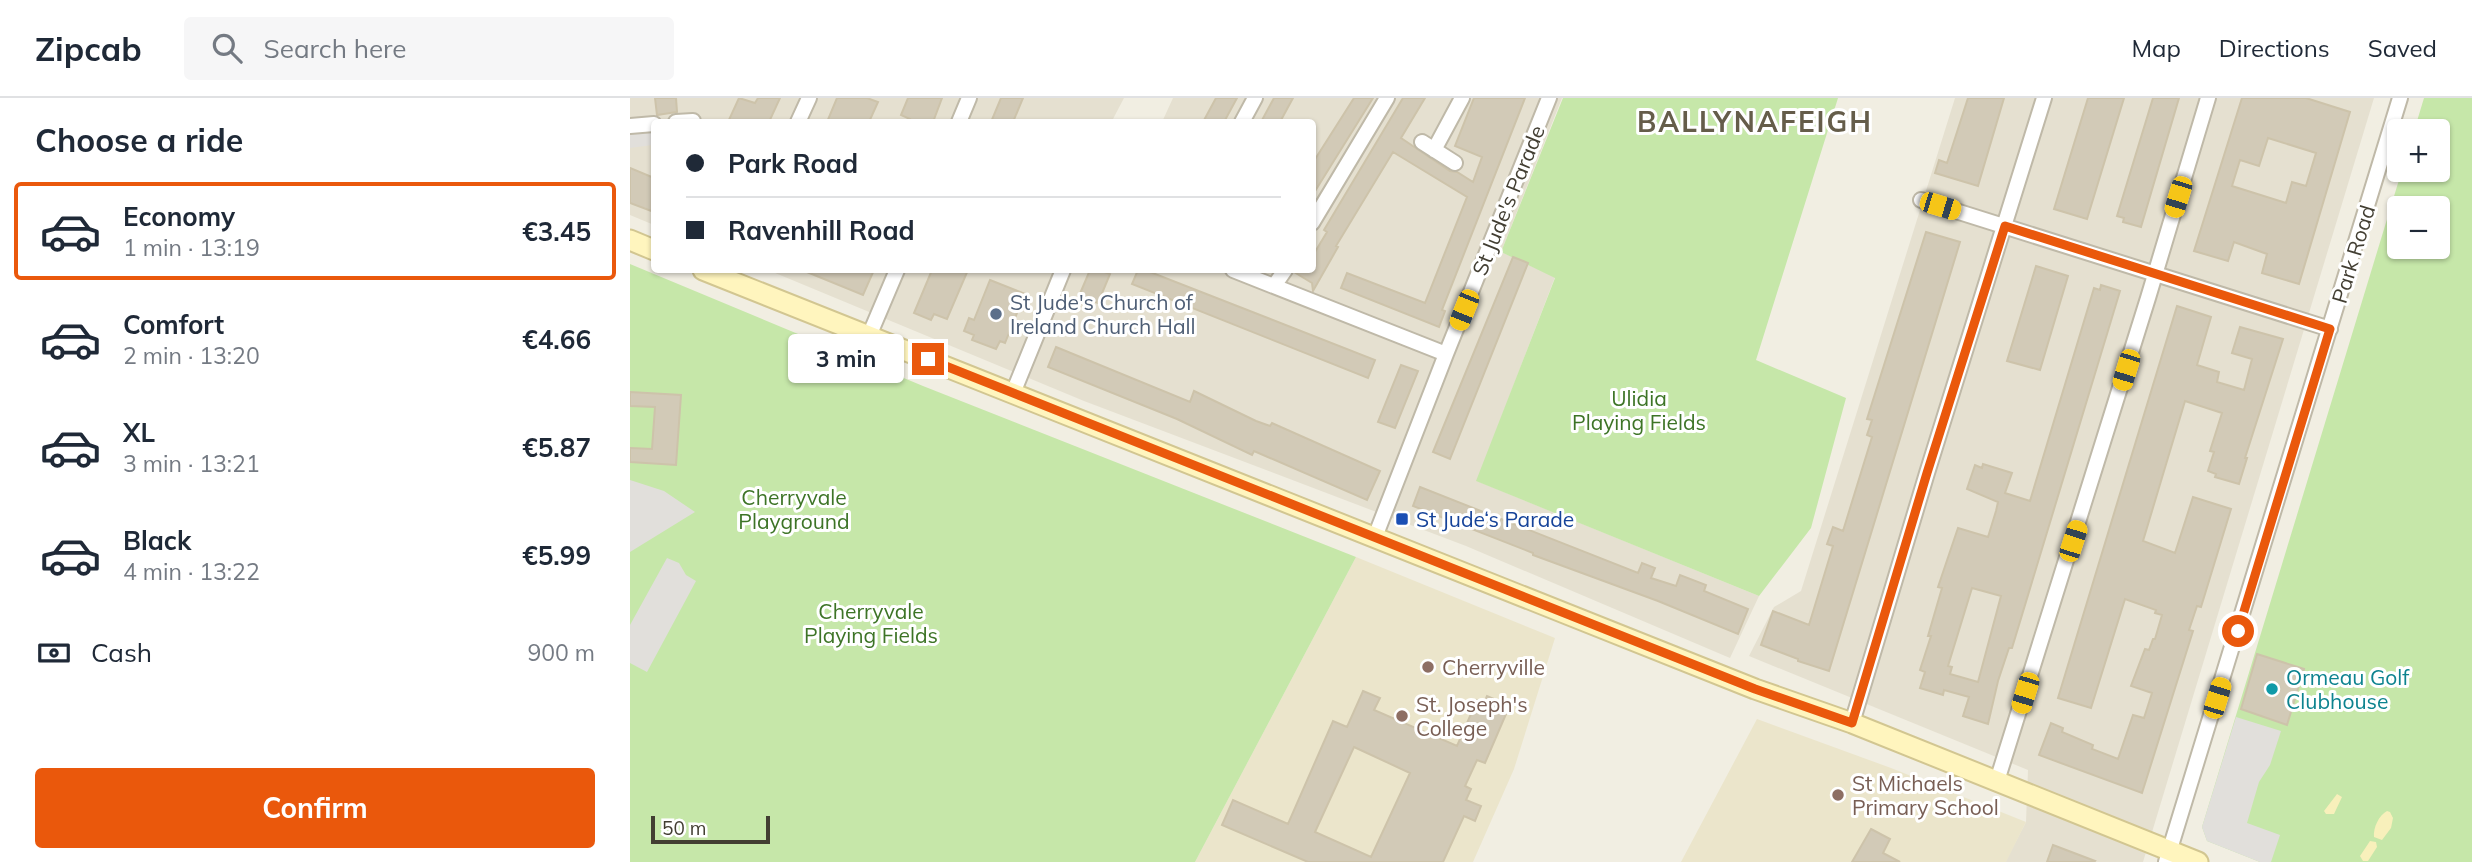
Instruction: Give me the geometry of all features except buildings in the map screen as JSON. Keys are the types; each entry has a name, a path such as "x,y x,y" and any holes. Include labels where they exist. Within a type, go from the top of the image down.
{"main road":[{"path":"630,240 651,249"},
{"path":"730,275 869,336 1755,689 1852,723 1997,781 2168,856 2198,862"}],"street":[{"path":"799,119 809,98"},
{"path":"960,119 969,98"},
{"path":"1243,119 1255,98"},
{"path":"1316,216 1387,98"},
{"path":"1455,163 1428,146 1462,98"},
{"name":"St Jude's Parade","path":"1375,537 1549,98"},
{"path":"1852,723 2044,98"},
{"path":"1997,781 2208,98"},
{"name":"Park Road","path":"2168,856 2400,98"},
{"path":"630,126 651,124"},
{"path":"1921,200 2330,329"},
{"path":"869,336 896,273"},
{"path":"1013,393 1062,273"},
{"path":"1241,273 1446,354"},
{"path":"1274,286 1282,273"}],"shaded area":[{"path":"630,98 1124,98 1113,119 651,119 651,224 630,215"},
{"path":"1173,98 1562,98 1501,252 1555,277 1477,481 1759,596 1730,658 1466,546 1084,401 775,273 1316,273 1316,119 1163,119"},
{"path":"1955,98 2374,98 2143,862 2005,862 2026,822 2028,770 1749,656 1774,607 1801,591"},
{"path":"651,132 651,145 630,148 630,134"},
{"path":"630,480 664,491 695,512 630,552"},
{"name":"St. Joseph's College","path":"1356,557 1555,638 1514,769 1473,862 1195,862"},
{"path":"667,558 679,563 686,575 696,581 647,672 630,663 630,625"},
{"path":"2236,717 2281,731 2270,765 2259,782 2247,823 2280,835 2271,862 2260,862 2207,841 2202,827"},
{"name":"St Michaels Primary School","path":"1757,719 1891,768 2026,822 2006,862 1681,862"}],"green space":[{"name":"Ulidia Playing Fields","path":"1563,98 1838,98 1756,360 1846,398 1811,528 1759,596 1476,481 1555,278 1501,252"},
{"path":"2424,98 2472,98 2472,862 2260,862 2207,841 2202,827 2387,219 2387,259 2450,259 2450,196 2394,196 2398,182 2450,182 2450,119 2418,119"},
{"name":"Cherryvale Playing Fields","path":"630,264 923,386 1356,557 1195,862 630,862"}],"sand":[{"path":"2337,794 2342,797 2334,814 2326,814 2324,811"},
{"path":"2387,811 2393,818 2391,828 2382,840 2374,837 2374,830"},
{"path":"2370,841 2376,842 2377,847 2368,861 2363,861 2360,856"}],"place":[{"name":"St Jude's Church of Ireland Church Hall","path":"996,314"},
{"name":"St Jude‘s Parade","path":"1402,519"},
{"name":"Cherryville","path":"1428,667"},
{"name":"Ormeau Golf Clubhouse","path":"2272,689"},
{"name":"St. Joseph's College","path":"1402,716"},
{"name":"St Michaels Primary School","path":"1838,795"}],"district":[{"name":"BALLYNAFEIGH","path":"1755,121"}],"route":[{"path":"928,359 1755,689 1852,723 2005,226 2330,329 2238,631"}],"park label":[{"name":"Cherryvale Playground","path":"794,509"}]}
